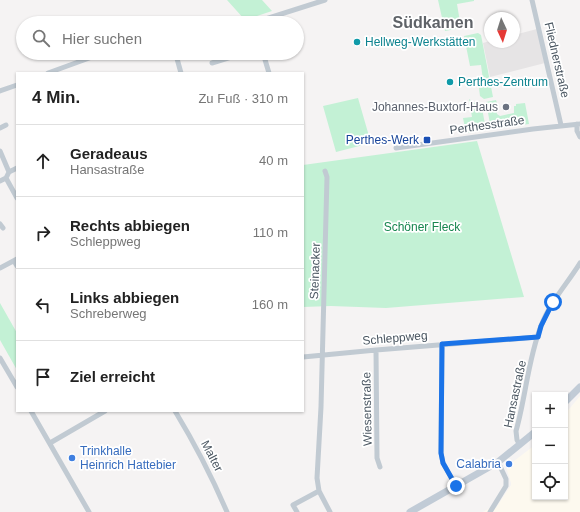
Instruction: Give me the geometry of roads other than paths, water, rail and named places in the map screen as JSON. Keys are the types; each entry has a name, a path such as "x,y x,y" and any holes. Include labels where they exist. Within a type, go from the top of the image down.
{"main road":[{"path":"568,399 580,387"},
{"path":"410,512 498,462 532,434"}],"street":[{"path":"275,16 325,0"},
{"name":"Fliednerstraße","path":"532,0 561,125"},
{"path":"59,71 85,60"},
{"path":"177,60 181,72"},
{"path":"212,63 222,60"},
{"path":"265,60 269,72"},
{"path":"0,91 16,85"},
{"path":"578,124 577,131 580,137"},
{"name":"Perthesstraße","path":"396,148 561,125 578,124"},
{"path":"0,128 6,125"},
{"path":"0,151 9,172"},
{"path":"0,181 6,178 9,172 16,168"},
{"name":"Steinacker","path":"325,171 327,176 321,407 317,478 318,491 330,512"},
{"path":"6,178 16,196"},
{"path":"0,268 16,260"},
{"name":"Hansastraße","path":"520,444 517,440 516,431 530,364 541,326 553,302 580,263"},
{"name":"Schleppweg","path":"304,357 538,337"},
{"path":"442,344 441,453 443,463 456,486"},
{"name":"Wiesenstraße","path":"376,350 377,458 380,467"},
{"path":"0,358 16,385"},
{"path":"32,412 89,512"},
{"name":"Malter","path":"177,412 196,444 227,512"},
{"path":"50,443 96,413"},
{"path":"490,512 506,486 506,479 498,462"},
{"path":"297,512 293,505 318,491"}],"place":[{"name":"Hellweg-Werkstätten","path":"357,42"},
{"name":"Perthes-Zentrum","path":"450,82"},
{"name":"Johannes-Buxtorf-Haus","path":"506,107"},
{"name":"Perthes-Werk","path":"427,140"},
{"name":"Trinkhalle Heinrich Hattebier","path":"72,458"},
{"name":"Calabria","path":"509,464"}],"district":[{"name":"Südkamen","path":"433,22"}],"park label":[{"name":"Schöner Fleck","path":"422,227"}]}
